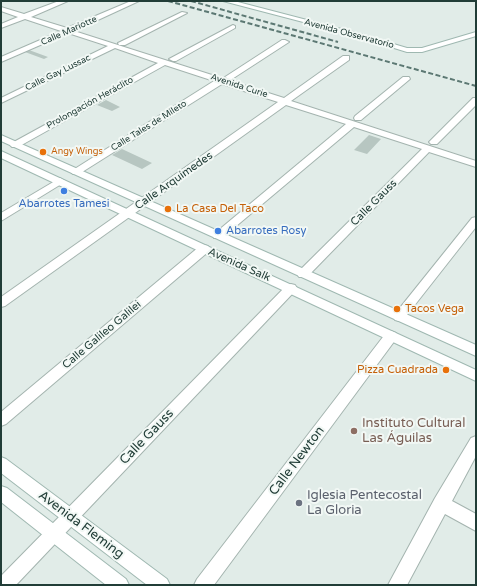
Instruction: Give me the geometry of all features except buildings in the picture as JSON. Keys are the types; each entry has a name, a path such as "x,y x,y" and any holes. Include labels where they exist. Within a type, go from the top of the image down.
{"street":[{"path":"1,26 65,1"},
{"name":"Calle Mariotte","path":"1,60 136,1"},
{"name":"Avenida Observatorio","path":"226,1 352,33 406,50 422,50 474,35"},
{"name":"Avenida Curie","path":"1,4 72,29 431,145 476,156"},
{"name":"Avenida Curie","path":"1,9 24,17 72,29"},
{"name":"Calle Gay Lussac","path":"1,101 184,13"},
{"name":"Prolongación Heráclito","path":"16,145 169,60 233,27"},
{"name":"Calle Tales de Mileto","path":"76,172 285,42"},
{"name":"Calle Arquímedes","path":"1,303 346,58"},
{"path":"218,236 355,120 406,79"},
{"name":"Calle Gauss","path":"303,274 476,100"},
{"name":"Avenida Salk","path":"1,138 476,351"},
{"name":"Avenida Curie","path":"431,145 476,164"},
{"name":"Avenida Salk","path":"1,154 291,288 476,376"},
{"path":"1,218 60,181"},
{"path":"399,317 476,220"},
{"name":"Calle Galileo Galilei","path":"1,420 204,249"},
{"name":"Calle Gauss","path":"4,585 291,288"},
{"name":"Calle Newton","path":"204,585 391,336"},
{"path":"397,585 476,442"},
{"name":"Avenida Fleming","path":"1,464 161,585"},
{"name":"Avenida Fleming","path":"1,493 120,585"},
{"path":"441,503 476,523"}],"railway":[{"path":"168,1 476,86"},
{"path":"191,1 338,42"}],"place":[{"name":"Angy Wings","path":"43,152"},
{"name":"Abarrotes Tamesi","path":"64,191"},
{"name":"La Casa Del Taco","path":"168,209"},
{"name":"Abarrotes Rosy","path":"218,231"},
{"name":"Tacos Vega","path":"397,309"},
{"name":"Pizza Cuadrada","path":"446,370"},
{"name":"Instituto Cultural Las Águilas","path":"354,431"},
{"name":"Iglesia Pentecostal La Gloria","path":"299,503"}]}
